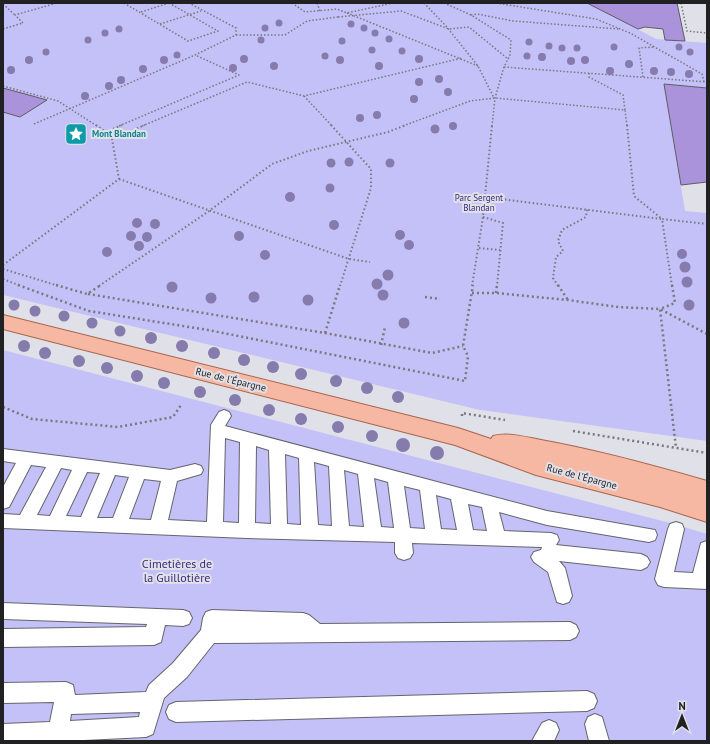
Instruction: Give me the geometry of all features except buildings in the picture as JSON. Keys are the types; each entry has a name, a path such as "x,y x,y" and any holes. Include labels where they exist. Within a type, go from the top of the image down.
{"main road":[{"name":"Rue de l'Épargne","path":"3,322 650,474 707,490"},
{"name":"Rue de l'Épargne","path":"460,429 536,465 660,497 707,511"}],"lane":[{"path":"215,529 221,423 248,438 547,518 649,535"},
{"path":"247,530 248,438"},
{"path":"277,446 279,531"},
{"path":"306,453 310,532"},
{"path":"3,455 170,476 195,470"},
{"path":"3,502 27,458"},
{"path":"336,461 341,533"},
{"path":"25,522 56,462"},
{"path":"55,523 82,465"},
{"path":"86,524 110,469"},
{"path":"365,469 373,534"},
{"path":"118,525 139,472"},
{"path":"158,526 170,476"},
{"path":"395,477 404,552"},
{"path":"427,485 434,535"},
{"path":"458,494 466,536"},
{"path":"489,502 497,537"},
{"path":"3,521 497,537 546,550 641,562"},
{"path":"676,529 664,579 704,581 707,548"},
{"path":"546,550 556,568 563,596"},
{"path":"3,611 183,618"},
{"path":"3,638 154,636 157,616"},
{"path":"3,734 146,727 156,692 180,670 210,634 570,631"},
{"path":"3,693 66,692 58,732"},
{"path":"176,712 587,701"},
{"path":"64,705 153,702"}],"path":[{"path":"15,15 57,3"},
{"path":"124,3 188,41 218,31 169,3 140,12"},
{"path":"189,3 236,28 236,35"},
{"path":"292,3 305,12 338,9 462,58 478,66"},
{"path":"316,3 320,11"},
{"path":"347,13 393,3"},
{"path":"426,3 478,66 495,98"},
{"path":"3,279 89,311 208,330 465,381 468,356 463,346 483,217 495,98 504,67 510,55 511,40 471,15 444,3"},
{"path":"496,3 596,19 622,30 655,47 702,74 704,82"},
{"path":"681,3 687,31 707,32"},
{"path":"3,4 23,23 3,29"},
{"path":"160,24 202,10"},
{"path":"34,124 195,55 236,35 285,35 307,21 401,11 449,29 469,27 508,59"},
{"path":"471,15 477,14 513,21 622,30"},
{"path":"643,77 639,48 655,47"},
{"path":"3,86 58,102 106,132 239,75 195,55"},
{"path":"119,179 112,139 247,82 304,96 462,58"},
{"path":"504,67 707,82"},
{"path":"472,293 496,293 568,300 618,307 660,309 675,303 662,219 634,196 625,110 622,96 589,77 589,73"},
{"path":"304,96 371,168 371,188 325,333"},
{"path":"87,294 209,212 272,164 308,151 388,132 470,101 495,98 625,110"},
{"path":"119,179 209,212 349,259 370,262"},
{"path":"3,265 119,179"},
{"path":"485,196 707,224"},
{"path":"568,300 553,278 556,257 564,251 558,241 562,230 586,217 587,209"},
{"path":"483,217 502,223 496,293"},
{"path":"479,248 500,250"},
{"path":"3,269 87,294 325,333 381,345 432,353 463,346"},
{"path":"425,297 440,299"},
{"path":"660,309 707,334"},
{"path":"660,309 676,448"},
{"path":"381,345 385,328"},
{"path":"3,407 32,419 118,427 173,417 181,405"},
{"path":"460,429 462,413 509,421"},
{"path":"572,431 707,453"}],"green space":[{"name":"Parc Sergent Blandan","path":"3,3 589,3 656,39 707,43 707,88 664,84 685,211 707,213 707,441 480,410 3,295"},
{"name":"Cimetières de la Guillotière","path":"3,350 674,524 707,534 707,741 3,741"}],"place":[{"name":"Mont Blandan","path":"76,134"}]}
